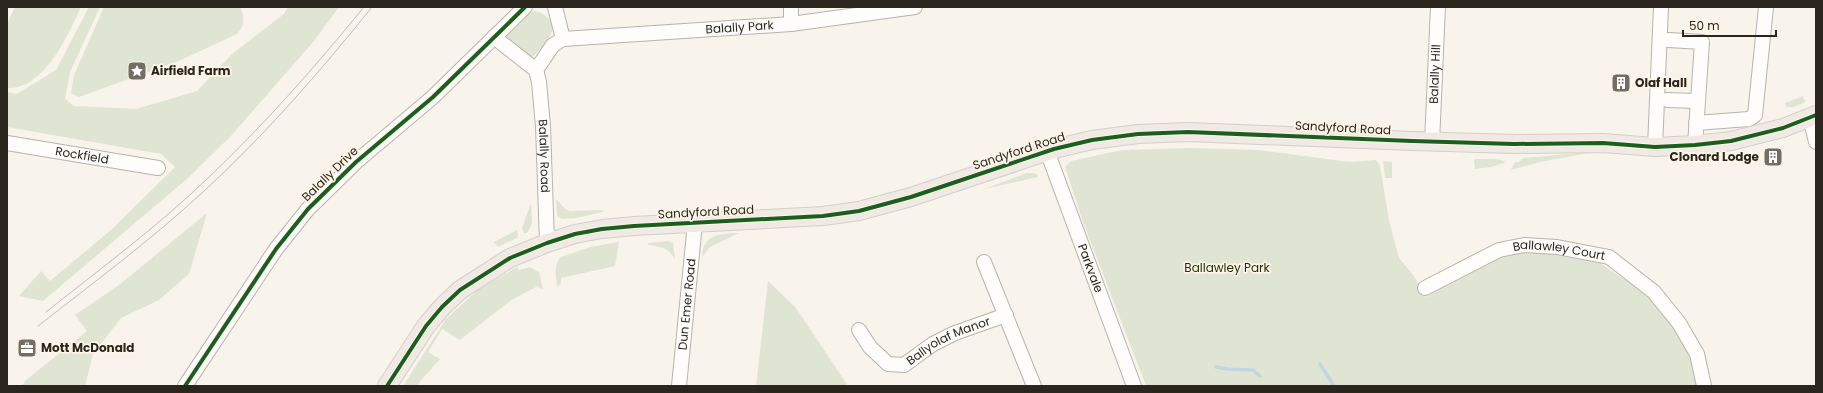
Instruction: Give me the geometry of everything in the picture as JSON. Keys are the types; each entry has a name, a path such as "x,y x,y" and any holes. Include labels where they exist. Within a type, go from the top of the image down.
{"main road":[{"name":"Sandyford Road","path":"387,386 426,326 442,307 460,290 510,258 546,243 575,234 602,229 823,216 860,211 911,197 1047,151 1106,138 1138,134 1181,132 1432,142 1514,144 1603,143 1655,147 1732,141 1774,131 1813,116"}],"street":[{"name":"Balally Drive","path":"185,386 276,249 308,209 356,162 433,97 525,7"},
{"path":"494,37 536,70 553,45 563,39 555,7"},
{"path":"791,7 791,24"},
{"name":"Balally Park","path":"563,39 791,24 915,7"},
{"name":"Balally Hill","path":"1432,142 1438,7"},
{"path":"1655,147 1661,7"},
{"path":"1696,123 1749,119 1755,116 1766,7"},
{"path":"1669,40 1702,42 1695,145"},
{"name":"Balally Road","path":"536,70 540,82 543,126 546,243"},
{"path":"1667,100 1697,101"},
{"path":"1813,116 1816,142"},
{"name":"Rockfield","path":"7,143 158,168"},
{"name":"Parkvale","path":"1047,151 1134,386"},
{"name":"Dun Emer Road","path":"679,386 695,223"},
{"name":"Ballawley Court","path":"1424,288 1499,250 1524,245 1557,247 1609,257 1654,292 1679,323 1697,354 1704,386"},
{"path":"984,262 1034,386"},
{"name":"Ballyolaf Manor","path":"859,330 870,347 888,364 904,365 933,344 956,333 1006,315"}],"green space":[{"path":"15,7 81,7 62,45 43,71 32,80 20,86 7,88 7,24"},
{"path":"89,7 100,7 70,72 65,99 74,106 136,109 197,91 232,54 284,14 288,7 339,7 314,41 230,137 188,178 43,301 19,296 41,271 50,281 111,230 175,167 161,154 7,127 7,92 17,94 56,70"},
{"path":"104,7 240,7 243,15 243,24 242,28 237,34 181,60 79,97 71,93 74,75"},
{"path":"534,11 550,19 552,31 544,45 532,57 509,41 505,34 523,16"},
{"path":"1803,96 1805,102 1794,107 1786,107 1785,103"},
{"name":"Ballawley Park","path":"1192,148 1259,150 1350,162 1376,160 1380,166 1389,220 1399,258 1414,276 1426,297 1481,263 1504,253 1514,251 1551,252 1582,255 1592,258 1620,277 1637,285 1656,303 1680,336 1691,361 1697,386 1146,386 1083,222 1065,167 1071,161 1122,150"},
{"path":"1589,153 1540,162 1511,170 1515,162 1519,162 1523,158"},
{"path":"1498,159 1506,162 1491,167 1475,169 1474,160"},
{"path":"1383,161 1392,162 1392,178 1385,178"},
{"path":"1027,173 1037,174 1038,177 984,189"},
{"path":"556,199 565,209 570,211 603,210 603,212 576,218 562,219 557,215"},
{"path":"531,203 532,224 527,233 524,233 522,228"},
{"path":"207,213 189,274 159,300 121,318 93,354 85,386 22,386 25,381 87,331 75,315 119,285"},
{"path":"517,230 517,238 498,247 494,242"},
{"path":"739,233 710,247 702,257 705,245 711,238"},
{"path":"668,241 673,243 675,259 670,252 664,248 648,245 648,243"},
{"path":"619,242 615,266 561,278 561,283 557,287 556,268 558,260 561,257 590,247"},
{"path":"517,267 519,270 530,267 539,272 543,289 539,288 538,286 513,299 460,340 442,329 428,352 440,359 416,386 403,386 446,319 481,287"},
{"path":"768,281 796,308 848,386 756,386"}],"waterway":[{"path":"1320,364 1334,386"},
{"path":"1216,367 1253,370 1260,376"}],"tram line":[{"path":"46,312 148,231 188,197 228,159 288,96 364,7"},
{"path":"38,326 122,261 183,210 226,171 291,103 372,7"}],"cycle path":[{"path":"185,386 276,249 308,209 356,162 433,97 525,7"},
{"path":"387,386 426,326 442,307 460,290 510,258 547,243 575,234 602,229 634,226 823,216 859,211 911,197 1054,149 1092,140 1138,134 1188,132 1514,144 1603,143 1655,147 1731,141 1783,128 1816,115"}],"place":[{"name":"Airfield Farm","path":"137,71"},
{"name":"Olaf Hall","path":"1621,83"},
{"name":"Clonard Lodge","path":"1773,157"},
{"name":"Mott McDonald","path":"27,348"}]}
